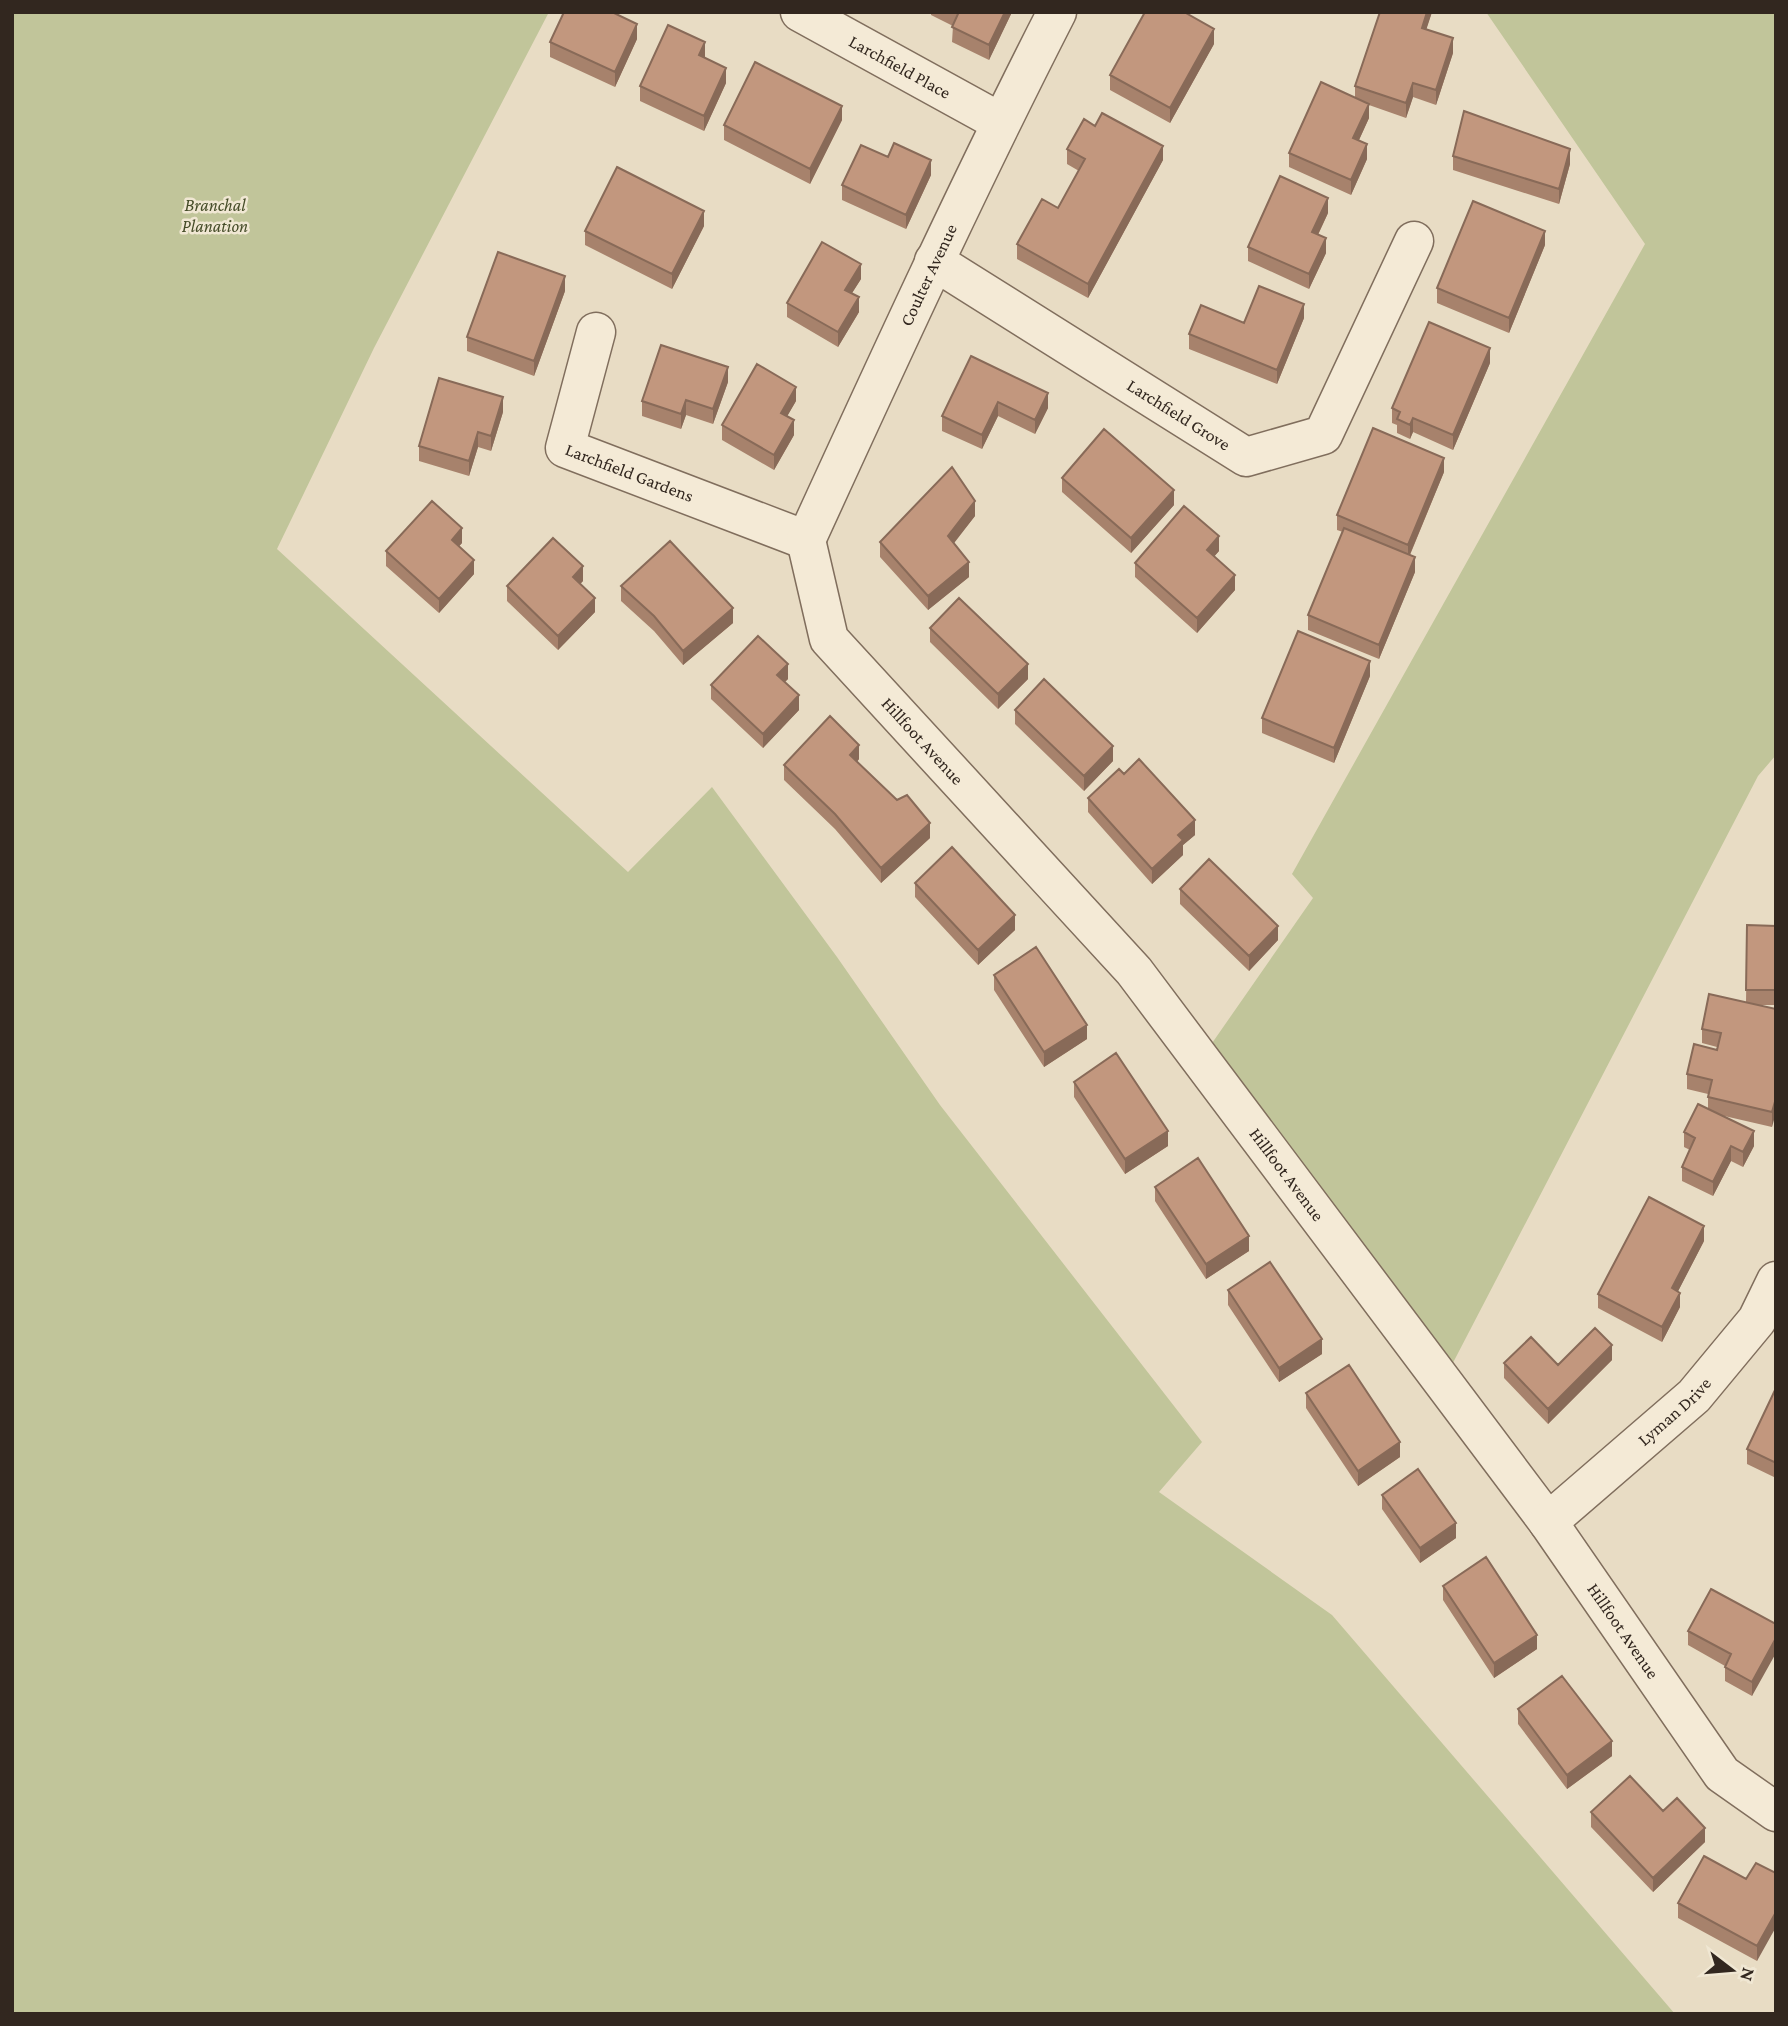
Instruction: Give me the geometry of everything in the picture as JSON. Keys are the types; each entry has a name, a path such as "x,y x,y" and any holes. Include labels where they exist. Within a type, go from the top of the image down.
{"street":[{"name":"Larchfield Place","path":"800,12 1000,122"},
{"name":"Coulter Avenue","path":"806,540 1000,122 1057,12"},
{"name":"Larchfield Grove","path":"934,261 1247,457 1324,435 1414,241"},
{"name":"Larchfield Gardens","path":"596,332 565,448 806,540"},
{"name":"Hillfoot Avenue","path":"806,540 829,639 1134,971 1548,1522 1722,1774 1776,1812"},
{"name":"Lyman Drive","path":"1548,1522 1694,1396 1766,1324 1776,1281"}],"green space":[{"name":"Branchal Planation","path":"12,12 549,12 374,348 277,549 628,872 712,787 837,957 940,1105 1202,1442 1159,1492 1332,1615 1675,2014 12,2014"},
{"path":"1486,12 1776,12 1776,755 1758,776 1443,1382 1201,1059 1313,898 1292,874 1645,244"}],"building":[{"path":"564,12 612,12 637,24 615,72 550,42"},
{"path":"956,12 1005,12 989,45 952,27 958,14"},
{"path":"1145,12 1184,12 1214,29 1170,108 1110,75"},
{"path":"1380,12 1427,12 1422,28 1453,38 1436,90 1413,83 1406,103 1355,86"},
{"path":"668,25 705,42 699,55 726,68 704,116 640,86"},
{"path":"755,62 842,106 810,169 724,125"},
{"path":"1321,82 1369,104 1353,138 1367,144 1351,180 1289,153"},
{"path":"1464,111 1570,149 1559,189 1453,156"},
{"path":"1102,113 1163,146 1088,284 1017,244 1042,199 1058,208 1085,159 1067,149 1084,119 1095,126"},
{"path":"894,143 931,160 906,215 842,185 861,145 888,157"},
{"path":"617,167 704,211 672,274 585,231"},
{"path":"1280,176 1328,198 1312,232 1326,238 1309,274 1248,247"},
{"path":"1473,201 1545,231 1509,318 1437,288"},
{"path":"822,242 861,264 845,290 859,297 838,332 787,303"},
{"path":"498,252 565,276 534,361 467,337"},
{"path":"1259,286 1304,304 1277,370 1189,334 1201,305 1244,323"},
{"path":"1429,322 1490,348 1453,435 1413,418 1410,425 1397,419 1400,412 1392,408"},
{"path":"661,345 728,367 713,409 686,400 681,414 642,401"},
{"path":"971,356 1048,393 1035,420 998,402 982,435 942,416"},
{"path":"757,364 796,387 781,413 794,420 774,455 722,425"},
{"path":"439,378 503,397 491,436 478,432 469,461 419,446"},
{"path":"1373,428 1444,458 1408,545 1337,515"},
{"path":"1104,429 1174,490 1131,538 1062,478"},
{"path":"952,467 975,501 948,536 969,562 928,596 880,542"},
{"path":"432,501 462,528 452,540 474,560 439,599 386,551"},
{"path":"1184,506 1219,536 1207,550 1235,575 1197,618 1135,563"},
{"path":"1344,528 1415,557 1379,645 1308,615"},
{"path":"553,538 583,566 573,577 595,598 558,636 507,586"},
{"path":"670,541 733,608 683,651 654,616 621,586"},
{"path":"959,598 1028,664 998,694 930,628"},
{"path":"1298,631 1370,661 1334,748 1262,718"},
{"path":"758,636 788,664 777,675 799,695 763,734 711,685"},
{"path":"1044,679 1113,746 1084,776 1015,710"},
{"path":"830,716 859,745 850,755 897,800 907,795 930,823 881,868 835,814 784,765"},
{"path":"1139,759 1195,820 1178,835 1183,840 1152,869 1088,798 1119,769 1124,774"},
{"path":"952,847 1015,915 978,950 915,883"},
{"path":"1209,859 1278,926 1249,956 1180,889"},
{"path":"1747,925 1776,926 1776,990 1746,990"},
{"path":"1036,947 1087,1025 1044,1052 994,975"},
{"path":"1709,994 1776,1009 1776,1098 1772,1112 1708,1097 1712,1080 1687,1074 1694,1044 1717,1050 1721,1033 1702,1029"},
{"path":"1116,1053 1168,1131 1125,1159 1074,1082"},
{"path":"1698,1104 1754,1131 1743,1152 1731,1146 1713,1182 1682,1167 1695,1138 1684,1132"},
{"path":"1198,1158 1249,1236 1206,1264 1155,1187"},
{"path":"1649,1197 1704,1226 1672,1288 1680,1293 1662,1327 1598,1294"},
{"path":"1270,1262 1322,1339 1279,1368 1228,1290"},
{"path":"1595,1328 1612,1345 1548,1409 1504,1363 1531,1337 1558,1365"},
{"path":"1349,1365 1400,1442 1358,1471 1306,1393"},
{"path":"1776,1388 1776,1463 1747,1449"},
{"path":"1418,1469 1456,1523 1420,1548 1382,1495"},
{"path":"1486,1557 1537,1635 1494,1663 1443,1586"},
{"path":"1711,1589 1776,1624 1776,1638 1752,1682 1725,1667 1731,1654 1688,1631"},
{"path":"1562,1676 1612,1741 1567,1775 1518,1709"},
{"path":"1630,1776 1663,1811 1677,1798 1705,1828 1653,1878 1591,1812"},
{"path":"1704,1856 1746,1879 1756,1863 1776,1873 1776,1912 1757,1946 1678,1903"}]}
